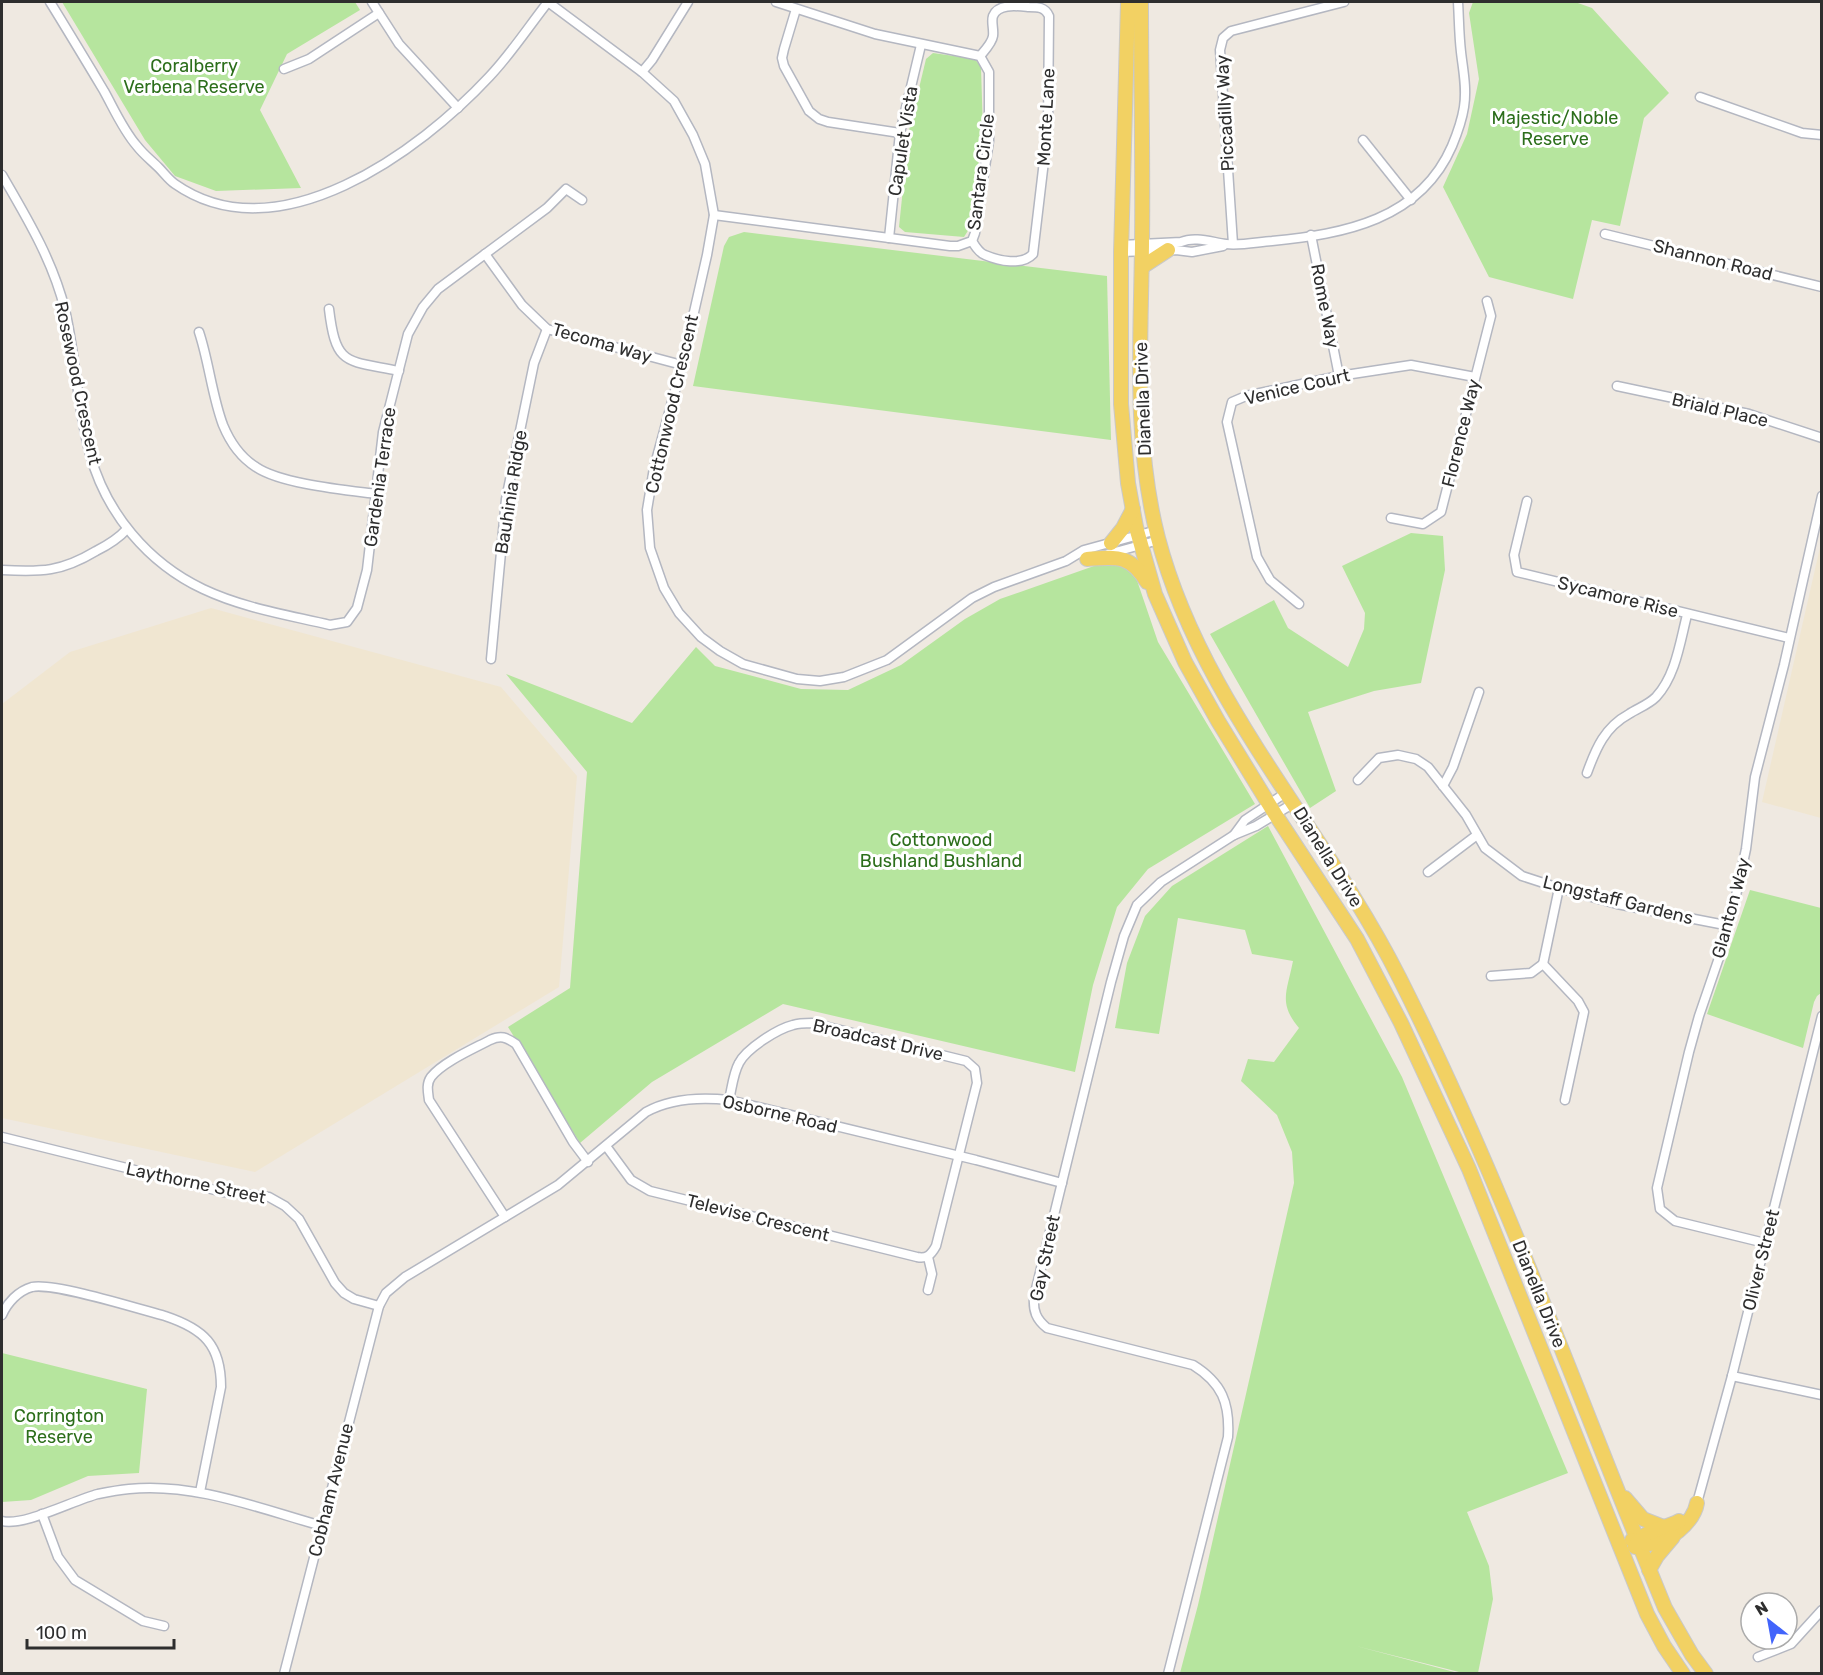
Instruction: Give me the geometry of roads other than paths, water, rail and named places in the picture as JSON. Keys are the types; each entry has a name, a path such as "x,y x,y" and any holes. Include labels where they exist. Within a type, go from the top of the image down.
{"main road":[{"name":"Dianella Drive","path":"1134,2 1142,248 1140,401 1146,479 1158,535 1173,587 1200,649 1238,717 1373,929 1398,974 1485,1160 1649,1570 1674,1626 1706,1674"},
{"name":"Dianella Drive","path":"1134,2 1121,248 1121,404 1132,509 1155,594 1185,662 1218,721 1357,939 1401,1023 1469,1169 1606,1514 1656,1633 1683,1674"},
{"path":"1142,267 1168,250"},
{"path":"1111,543 1123,528 1132,509"},
{"path":"1087,559 1116,557 1126,560 1141,572 1155,594"},
{"path":"1615,1484 1640,1516 1670,1530"},
{"path":"1649,1570 1670,1530 1689,1508 1697,1503"},
{"path":"1606,1514 1624,1537 1637,1541"},
{"path":"1633,1579 1637,1541 1644,1535 1670,1530"}],"street":[{"path":"50,2 136,145 174,183 196,196 220,204 257,208 288,205 349,183 397,157 458,108 490,76 548,2"},
{"path":"372,2 399,44 458,108"},
{"name":"Cottonwood Crescent","path":"548,2 642,72 674,101 693,135 705,164 714,215 682,365 654,468 647,510 650,548 664,588 679,613 701,637 743,664 797,679 820,681 844,677 887,660 972,598 1005,583 1066,561 1084,550 1111,543 1140,540"},
{"path":"642,72 688,2"},
{"path":"776,2 875,34 980,56"},
{"name":"Piccadilly Way","path":"1229,244 1220,50 1222,38 1231,31 1344,2"},
{"path":"1142,248 1188,239 1229,244 1311,235 1363,225 1394,212 1411,200 1436,174 1447,157 1458,132 1464,107 1465,81 1458,2"},
{"name":"Monte Lane","path":"972,241 985,255 995,258 1022,261 1033,255 1048,127 1049,16 1047,11 1037,7 1011,6 996,13 993,18 991,42 980,56"},
{"path":"796,9 782,58 787,73 809,111 819,119 828,122 900,133"},
{"path":"284,69 309,59 379,13"},
{"name":"Capulet Vista","path":"889,238 900,133 921,45"},
{"name":"Santara Circle","path":"714,215 950,246 972,241 978,223 989,141 989,72 980,56"},
{"path":"1700,97 1802,133 1821,135"},
{"path":"1363,140 1411,200"},
{"name":"Rosewood Crescent","path":"2,175 48,258 65,309 90,454 103,490 127,530 152,556 178,575 227,600 330,625 347,622"},
{"name":"Gardenia Terrace","path":"347,622 357,608 367,570 383,432 408,334 423,307 438,289 547,208 566,189 582,200"},
{"name":"Shannon Road","path":"1605,234 1821,287"},
{"name":"Rome Way","path":"1311,235 1339,376"},
{"path":"1121,248 1198,251 1229,244"},
{"name":"Tecoma Way","path":"485,254 522,305 546,328 682,365"},
{"name":"Florence Way","path":"1391,518 1423,524 1441,512 1491,316 1487,301"},
{"path":"329,309 335,344 342,356 356,362 399,371"},
{"name":"Bauhinia Ridge","path":"491,659 506,500 534,363 546,328"},
{"path":"199,332 222,422 231,442 243,458 258,469 278,476 324,488 376,494"},
{"name":"Venice Court","path":"1299,604 1270,580 1257,557 1227,422 1232,402 1246,396 1339,376 1411,365 1475,377"},
{"name":"Briald Place","path":"1617,386 1749,414 1821,438"},
{"name":"Glanton Way","path":"1765,1243 1675,1221 1660,1209 1657,1188 1694,1034 1723,946 1725,925 1734,905 1746,849 1755,777 1821,496"},
{"name":"Sycamore Rise","path":"1527,501 1514,555 1517,572 1789,639"},
{"path":"2,570 50,571 75,564 119,538 127,530"},
{"name":"Cottonwood Crescent","path":"1066,561 1087,559 1158,535"},
{"path":"1587,773 1596,747 1606,733 1628,714 1655,698 1663,688 1676,657 1687,615"},
{"path":"1443,786 1453,766 1479,692"},
{"name":"Longstaff Gardens","path":"1358,780 1379,758 1398,755 1416,759 1428,767 1466,815 1485,848 1522,876 1617,904 1725,925"},
{"name":"Gay Street","path":"1168,1674 1228,1437 1229,1418 1224,1398 1208,1374 1193,1365 1047,1328 1038,1321 1033,1310 1034,1297 1111,982 1124,936 1137,905 1161,882 1234,835 1256,826 1272,809 1290,797"},
{"path":"1428,872 1477,835"},
{"path":"1491,976 1531,973 1543,964 1559,888"},
{"path":"1543,964 1578,1001 1584,1012 1565,1100"},
{"name":"Oliver Street","path":"1697,1503 1732,1377 1821,1016"},
{"name":"Broadcast Drive","path":"729,1100 734,1074 743,1055 790,1025 812,1023 878,1039 966,1061 975,1069 977,1083 958,1157"},
{"path":"505,1217 429,1100 427,1089 430,1078 441,1069 498,1036 507,1037 516,1044 573,1142 588,1162"},
{"name":"Osborne Road","path":"379,1306 386,1293 405,1277 558,1185 646,1112 657,1106 689,1099 729,1100 1062,1184"},
{"name":"Laythorne Street","path":"2,1137 223,1192 269,1197 285,1206 299,1219 335,1283 344,1293 354,1299 379,1306"},
{"name":"Televise Crescent","path":"606,1146 631,1180 650,1191 917,1257 928,1257"},
{"path":"928,1290 932,1274 928,1257 936,1246 958,1157"},
{"path":"2,1315 15,1296 33,1287 42,1286 62,1289 180,1321 212,1344 221,1371 221,1387 200,1492"},
{"name":"Cobham Avenue","path":"284,1674 379,1306"},
{"path":"1732,1377 1821,1395"},
{"path":"2,1521 7,1523 27,1519 97,1494 152,1487 200,1492 322,1526"},
{"path":"42,1514 58,1557 75,1580 143,1621 164,1626"},
{"path":"1758,1657 1791,1644 1821,1610"}],"park label":[{"name":"Coralberry Verbena Reserve","path":"194,76"},
{"name":"Majestic/Noble Reserve","path":"1555,128"},
{"name":"Cottonwood Bushland Bushland","path":"941,850"},
{"name":"Corrington Reserve","path":"59,1426"}]}
